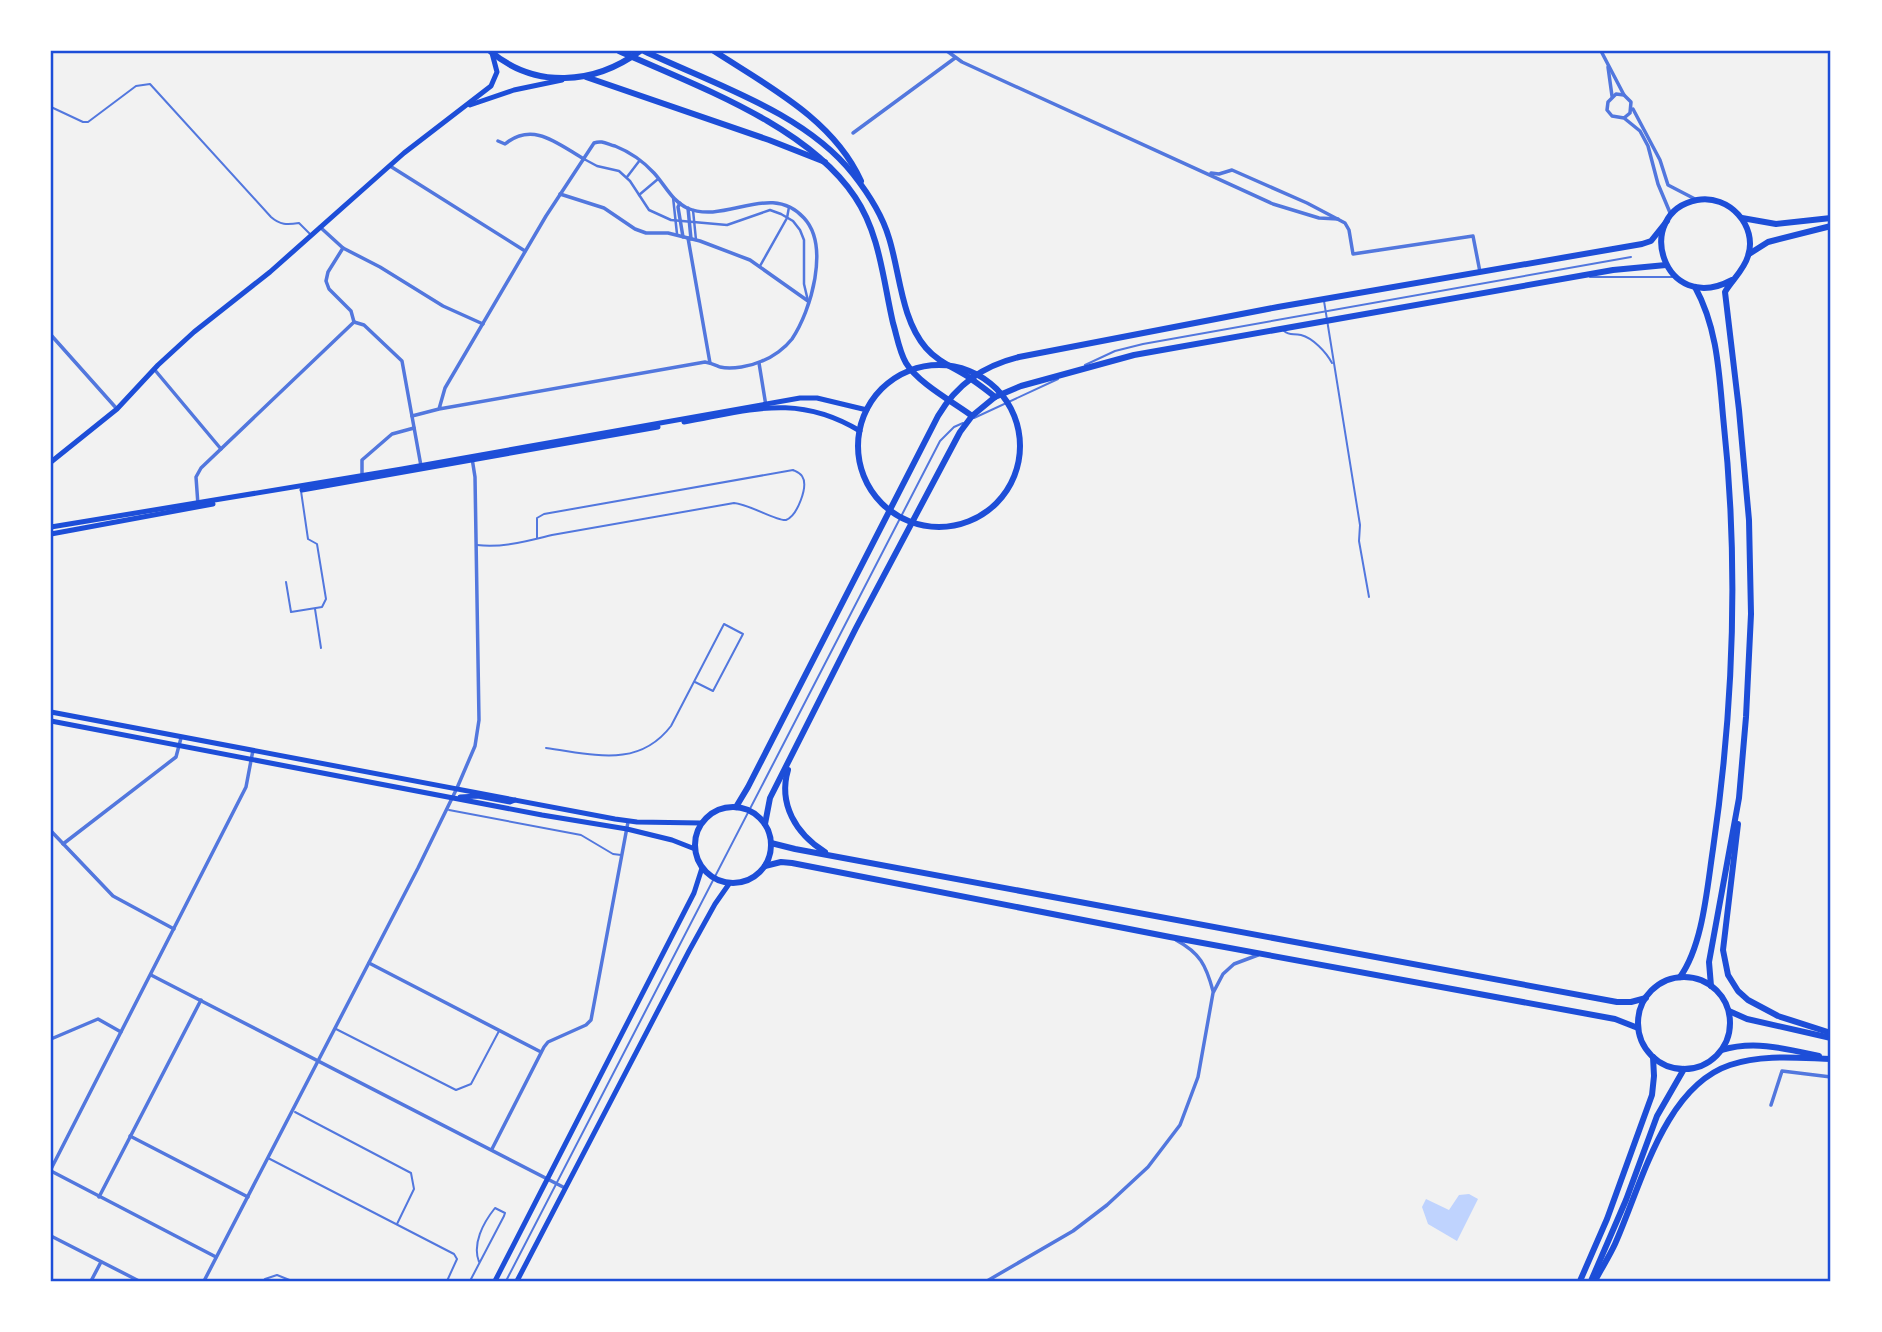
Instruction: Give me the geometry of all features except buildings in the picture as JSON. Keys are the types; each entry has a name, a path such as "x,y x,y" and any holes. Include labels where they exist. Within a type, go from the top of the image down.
{"main road":[{"path":"619,51 780,128 828,163 855,197 872,231 905,362 919,378 948,398 970,418"},
{"path":"463,107 497,95 586,77 618,65 642,51 723,87 789,121 842,161 878,211 889,236 905,305 918,336 932,354 995,397"},
{"path":"714,51 792,102 816,122 854,165 868,196"},
{"path":"491,52 527,72 562,80"},
{"path":"51,462 117,409 154,369 194,332 270,272 390,166 495,82 497,72 491,52"},
{"path":"586,77 769,139 828,163"},
{"path":"736,807 948,398 970,378 995,365 1019,357 1324,299 1642,244 1651,241 1683,205 1710,199 1734,209 1742,218 1750,242 1749,254 1743,268 1725,292 1725,309 1740,410 1751,576 1750,667 1737,809 1709,962 1712,986"},
{"path":"1669,218 1661,236 1661,251 1666,265 1675,277 1695,288 1708,289 1732,280"},
{"path":"1742,218 1776,224 1831,218"},
{"path":"1749,254 1768,242 1831,226"},
{"path":"765,824 750,811 736,807 720,809 701,823 696,836 695,849 702,868 714,878 729,884 750,880 765,866 770,855 771,842 765,824 770,798 884,575 970,418 995,397 1021,386 1134,355 1637,267 1666,265"},
{"path":"1680,977 1692,957 1711,864 1727,745 1734,616 1731,509 1716,351 1706,307 1695,288"},
{"path":"944,365 973,372 998,390 1014,415 1020,445 1014,475 998,500 974,518 944,526 915,522 888,508 869,485 859,456 860,431 874,398 888,384 914,369 944,365"},
{"path":"51,527 300,488 800,398 817,398 867,410"},
{"path":"766,406 806,408 841,420 860,431"},
{"path":"300,488 362,475 421,467"},
{"path":"51,534 198,505"},
{"path":"51,712 628,821 701,823"},
{"path":"51,719 251,760 627,829 695,849"},
{"path":"789,761 784,791 786,804 802,833 828,854"},
{"path":"453,797 478,796 510,802 517,799"},
{"path":"1737,809 1739,822 1723,950 1728,975 1738,991 1748,1000 1778,1016 1831,1036"},
{"path":"771,842 795,849 1618,1002 1646,998"},
{"path":"765,866 781,862 792,863 1170,937 1615,1019 1638,1028"},
{"path":"495,1281 694,893 702,868"},
{"path":"517,1281 659,1007 715,904 729,884"},
{"path":"1722,1050 1730,1031 1729,1011 1712,986 1700,979 1680,977 1660,983 1646,998 1640,1009 1638,1028 1645,1047 1653,1057 1668,1066 1684,1069 1708,1062 1722,1050 1738,1045 1758,1045 1831,1058"},
{"path":"1729,1011 1747,1019 1831,1036"},
{"path":"1580,1281 1607,1219 1652,1095 1653,1057"},
{"path":"1593,1281 1614,1246 1668,1123 1684,1098 1696,1086 1716,1071 1743,1062 1772,1058 1831,1058"},
{"path":"1593,1281 1657,1116 1684,1069"}],"street":[{"path":"947,51 955,58 1288,209 1319,218 1338,219"},
{"path":"1601,51 1660,160 1668,185 1697,200"},
{"path":"853,134 955,58"},
{"path":"1605,58 1612,96 1607,106 1609,114 1624,118 1640,131 1648,146 1669,218"},
{"path":"1612,96 1624,95"},
{"path":"1624,118 1630,113 1632,105"},
{"path":"498,141 505,144 517,135 535,133 597,166 614,169 627,177 649,210 663,218 727,225 761,212 770,211 787,218 797,225 803,235 804,284 808,301"},
{"path":"412,416 439,409 710,363 725,368 759,363 770,358 790,341 808,301 816,273 816,243 809,223 789,207 765,202 716,212 690,209 673,197 640,160 599,141 594,144 559,194 446,388 439,409"},
{"path":"627,177 640,160"},
{"path":"390,166 525,251"},
{"path":"1208,173 1219,174 1232,170 1346,223 1353,254 1473,236 1480,272"},
{"path":"639,195 659,179"},
{"path":"559,194 604,208 635,229 646,233 663,232 720,247 760,266 808,301"},
{"path":"673,197 671,199 678,221"},
{"path":"680,203 680,236"},
{"path":"760,266 787,218 789,207"},
{"path":"690,209 710,363"},
{"path":"320,227 343,248 380,267 443,306 483,324"},
{"path":"343,248 328,272 326,281 329,289 351,311 354,322"},
{"path":"354,322 364,325 402,361 421,467"},
{"path":"198,505 196,477 201,468 354,322"},
{"path":"51,335 117,409"},
{"path":"759,363 766,406"},
{"path":"154,369 221,449"},
{"path":"362,475 362,460 392,434 414,428"},
{"path":"204,1281 447,809 479,732 477,545 472,458"},
{"path":"51,701 51,719"},
{"path":"63,844 176,757 181,737"},
{"path":"216,1257 51,1170 246,787 253,750"},
{"path":"492,1149 548,1042 586,1025 591,1020 628,821"},
{"path":"51,831 113,896 174,929"},
{"path":"1170,937 1192,948 1202,960 1213,993"},
{"path":"987,1281 1073,1231 1107,1205 1148,1167 1181,1125 1198,1077 1213,993 1223,974 1234,964 1260,954"},
{"path":"369,962 541,1052"},
{"path":"151,975 565,1188"},
{"path":"99,1197 201,1000"},
{"path":"51,1039 98,1019 121,1032"},
{"path":"1771,1105 1782,1070 1831,1077"},
{"path":"130,1136 248,1197"},
{"path":"51,1236 139,1281"},
{"path":"90,1281 101,1262"}],"lane":[{"path":"51,107 88,122 136,86 150,84 277,223 299,223 311,235"},
{"path":"506,1281 940,441 954,427 1115,351 1631,257"},
{"path":"1582,277 1675,277"},
{"path":"1324,299 1369,597"},
{"path":"1282,330 1289,335 1309,338 1328,355 1334,367"},
{"path":"477,545 491,547 734,503 751,506 779,520 787,520 792,516 801,497 804,480 801,474 793,470 544,514 537,518 537,538"},
{"path":"286,582 291,612 322,607 327,599 317,544 308,539 300,488"},
{"path":"315,608 321,648"},
{"path":"546,748 622,756 645,749 661,739 671,726 724,624 743,634 713,691 695,681"},
{"path":"447,809 581,835 613,854 622,856"},
{"path":"335,1028 456,1090 471,1084 500,1030"},
{"path":"292,1111 411,1173 414,1189 397,1225"},
{"path":"268,1158 457,1256 447,1281"},
{"path":"470,1281 505,1213 502,1209 495,1208 491,1212 477,1240 475,1252 479,1262"},
{"path":"263,1281 277,1275 292,1281"}],"water":[{"path":"1469,1194 1478,1199 1457,1241 1428,1224 1422,1207 1426,1199 1449,1210 1459,1195"}]}
